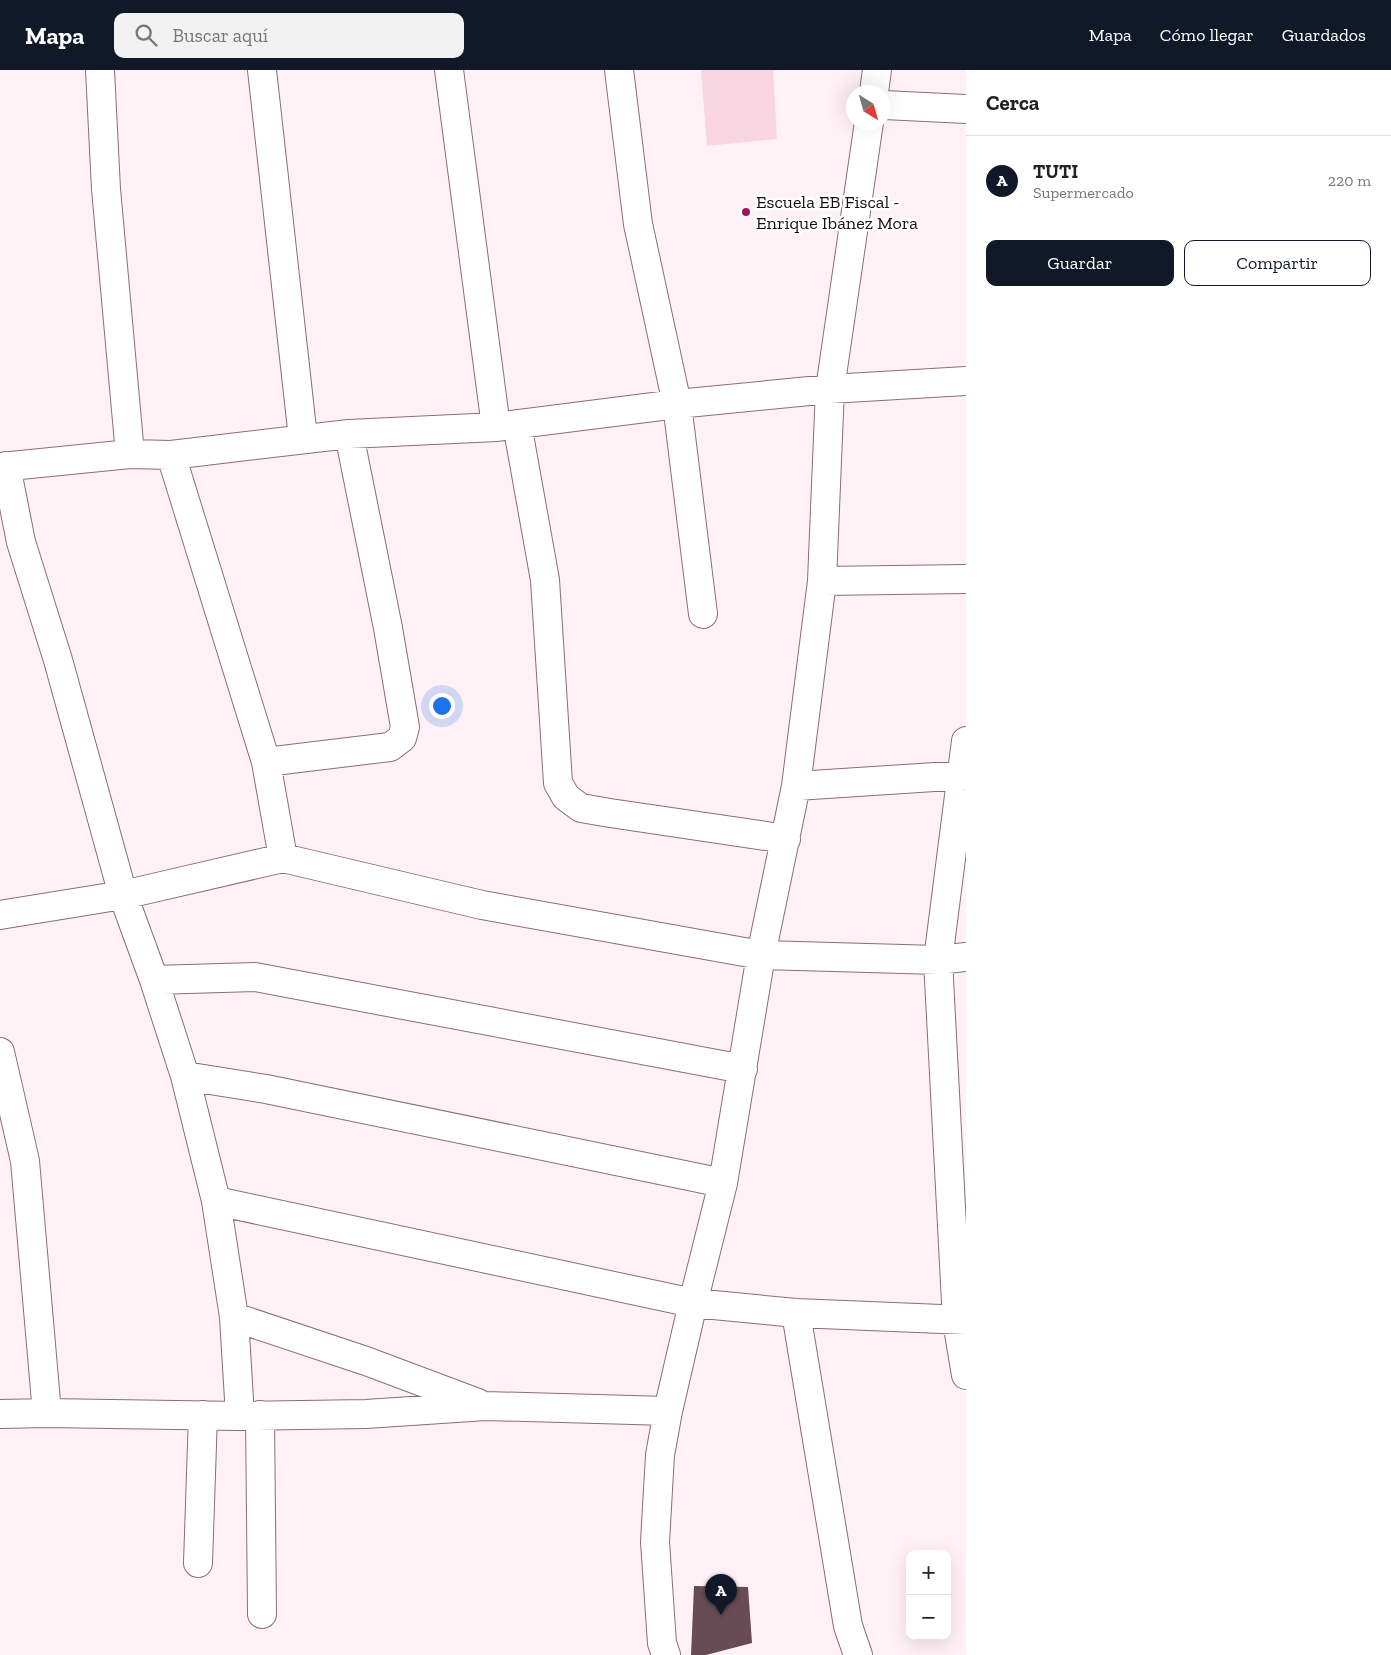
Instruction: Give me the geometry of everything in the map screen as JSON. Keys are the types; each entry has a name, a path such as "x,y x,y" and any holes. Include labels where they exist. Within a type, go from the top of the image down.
{"street":[{"path":"100,70 106,190 130,454"},
{"path":"262,70 303,438"},
{"path":"449,70 507,425 545,580 558,783 566,797 581,808 786,839"},
{"path":"619,70 638,224 676,404 703,614"},
{"path":"875,85 877,70"},
{"path":"891,105 966,109"},
{"path":"666,1655 662,1643 655,1542 660,1455 668,1411 693,1303 723,1183 761,955 796,786 822,581 830,389 869,130"},
{"path":"262,1614 250,1415 216,1200 185,1076 154,980 123,895 58,660 21,542 3,466 130,454 171,455 349,434 507,425 676,404 830,389 966,381"},
{"path":"266,762 390,747 402,738 405,727 388,628 349,434"},
{"path":"171,455 266,762 283,858"},
{"path":"822,581 966,579"},
{"path":"966,741 964,775 938,960 966,1375"},
{"path":"796,786 964,775"},
{"path":"0,915 123,895 283,858 482,905 761,955 938,960 966,957"},
{"path":"154,980 254,977 743,1069"},
{"path":"0,1052 25,1161 46,1413"},
{"path":"185,1076 266,1089 723,1183"},
{"path":"216,1200 693,1303 796,1313 961,1321"},
{"path":"796,1313 848,1626 858,1655"},
{"path":"234,1317 366,1360 486,1406"},
{"path":"0,1414 366,1414 486,1406 668,1411"},
{"path":"198,1563 203,1415"}],"shaded area":[{"path":"701,70 773,70 777,139 707,146"}],"building":[{"path":"694,1586 748,1587 752,1643 706,1655 691,1655"}],"place":[{"name":"Escuela EB Fiscal - Enrique Ibánez Mora","path":"746,212"},
{"name":"TUTI","path":"721,1615"}]}
